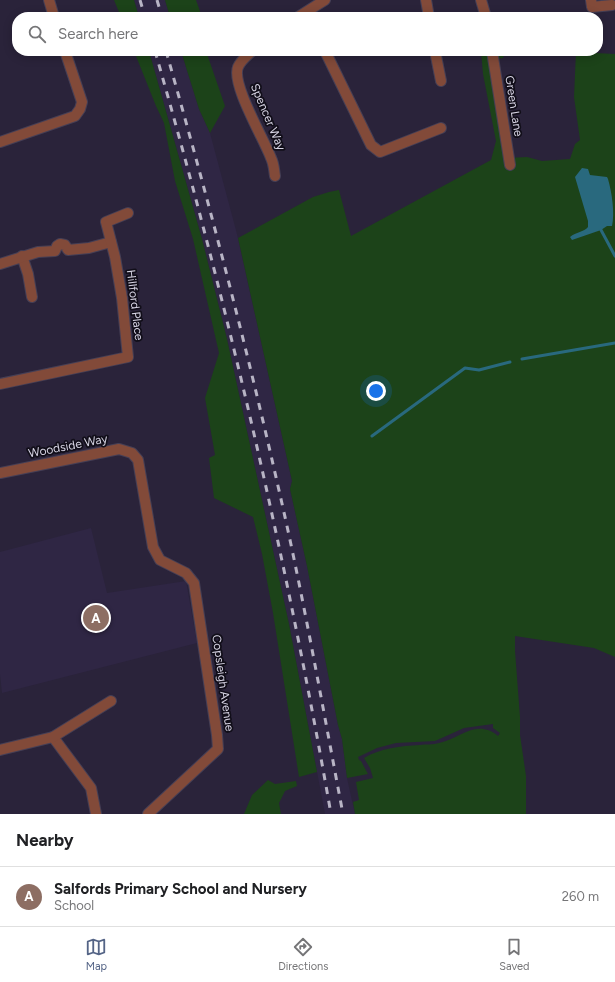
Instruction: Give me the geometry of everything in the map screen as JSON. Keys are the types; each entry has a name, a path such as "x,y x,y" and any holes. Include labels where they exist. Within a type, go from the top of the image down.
{"street":[{"path":"49,0 53,12"},
{"path":"311,12 325,0"},
{"path":"426,0 428,12"},
{"path":"481,0 485,12"},
{"path":"591,0 592,7 612,5"},
{"path":"0,142 75,116 80,109 82,102 67,56"},
{"name":"Spencer Way","path":"246,56 238,68 237,78 244,98 272,158 275,176"},
{"path":"327,56 371,145 380,152 441,128"},
{"path":"436,56 441,81"},
{"name":"Green Lane","path":"493,56 510,165"},
{"name":"Hillford Place","path":"0,384 128,357 121,291 115,257 111,242 102,224 128,214"},
{"path":"0,264 38,252 55,251 56,246 61,244 65,245 68,250 89,248 111,242"},
{"path":"22,256 32,297"},
{"name":"Woodside Way","path":"0,473 119,449 132,453 138,460 153,547"},
{"name":"Copsleigh Avenue","path":"148,814 218,749 194,583 186,573 160,560 153,547"},
{"path":"0,750 53,737 111,701"},
{"path":"53,737 91,788 96,814"}],"shaded area":[{"path":"134,0 165,0 169,12 138,12"},
{"path":"150,56 183,56 199,109 210,133 237,234 292,481 290,489 342,739 347,778 355,814 325,814 289,624 227,339 202,239"},
{"path":"91,528 107,593 186,581 197,643 2,693 0,674 0,552"}],"green space":[{"path":"114,0 134,0 138,12 119,12"},
{"path":"165,0 196,0 200,12 169,12"},
{"path":"603,53 615,54 615,657 594,648 515,636 520,735 526,776 526,814 355,814 353,802 359,800 356,782 373,778 370,768 364,758 391,748 437,744 475,729 490,731 498,736 500,733 493,728 493,724 464,728 435,741 396,743 377,748 358,757 368,774 347,778 342,739 290,489 292,481 238,238 313,197 339,190 351,236 491,160 496,141 483,74 481,56 504,56 503,58 490,60 506,158 527,157 542,161 570,159 575,144 580,140 574,97 576,56 603,56"},
{"path":"136,56 150,56 202,239 227,339 289,624 317,772 299,777 273,613 262,554 253,517 214,498 209,458 215,455 205,398 219,353 193,239 175,181 164,123"},
{"path":"183,56 208,56 225,106 210,133 199,109"},
{"path":"268,780 275,784 296,781 297,786 285,791 279,803 281,814 244,814 252,795"}],"water":[{"path":"582,168 588,169 590,175 607,177 612,197 613,221 612,226 607,226 601,230 572,240 570,237 588,227 588,221 575,177"}],"waterway":[{"path":"601,230 615,256"},
{"path":"522,359 615,343"},
{"path":"372,436 465,368 479,370 510,362"}],"railway":[{"path":"140,0 144,12"},
{"path":"157,0 161,12"},
{"path":"156,56 207,240 253,430 295,622 331,814"},
{"path":"167,56 225,268 265,431 296,567 343,814"}],"place":[{"name":"Salfords Primary School and Nursery","path":"96,618"}]}
